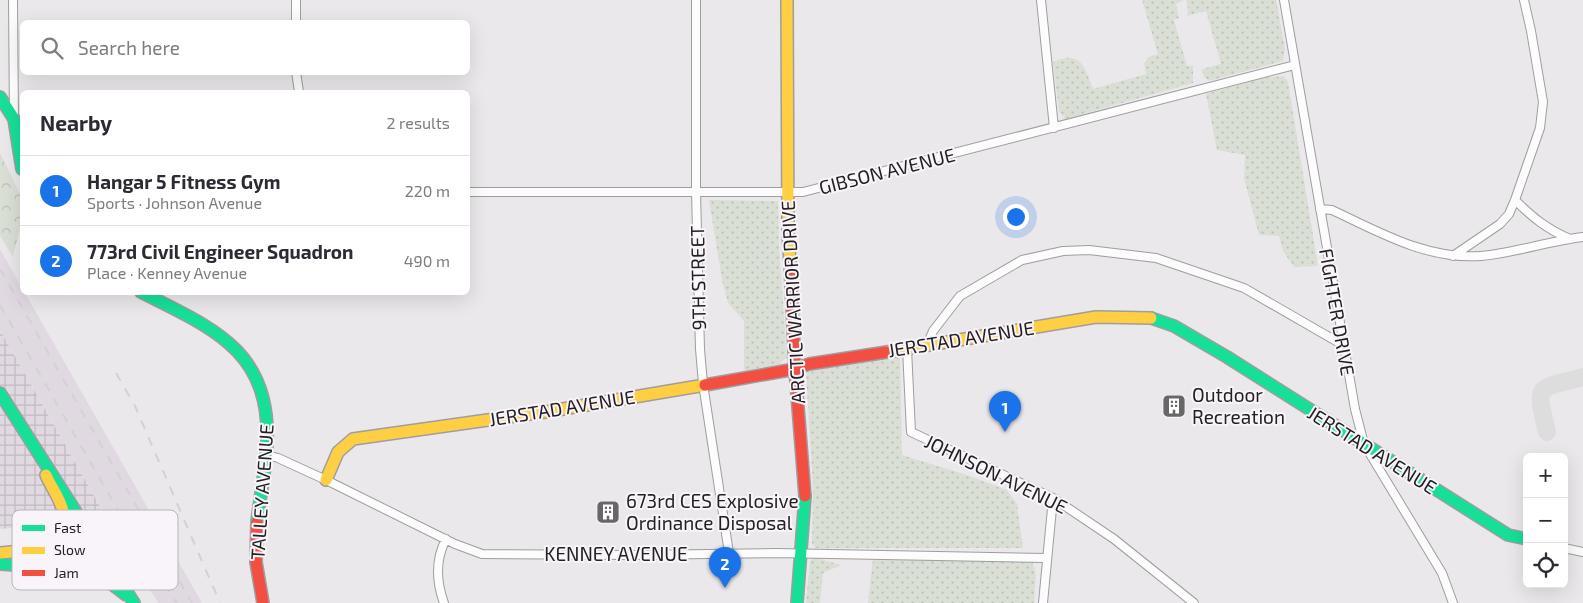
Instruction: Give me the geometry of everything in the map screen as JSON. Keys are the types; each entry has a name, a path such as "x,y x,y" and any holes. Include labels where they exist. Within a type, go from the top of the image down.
{"street":[{"path":"13,0 14,119 20,158"},
{"path":"296,0 296,20"},
{"name":"9TH STREET","path":"696,0 698,322 703,384 729,554"},
{"name":"ARCTIC WARRIOR DRIVE","path":"787,0 788,232 795,370 805,500 797,603"},
{"path":"1041,0 1054,128"},
{"name":"FIGHTER DRIVE","path":"1284,0 1354,409 1364,444 1442,573 1453,603"},
{"path":"1453,256 1500,224 1509,214 1516,200 1540,128 1543,102 1524,0"},
{"name":"GIBSON AVENUE","path":"470,192 803,192 818,190 1295,65"},
{"path":"296,75 299,90"},
{"path":"0,96 14,119"},
{"path":"1516,200 1551,231 1570,239"},
{"path":"1320,209 1332,210 1426,251 1453,256 1483,256 1583,238"},
{"path":"927,345 933,332 960,296 1022,260 1063,251 1089,250 1156,258 1244,288 1343,345"},
{"name":"TALLEY AVENUE","path":"148,295 215,331 230,342 248,363 262,389 268,416 267,455 256,536 255,559 263,603"},
{"name":"JERSTAD AVENUE","path":"326,480 334,455 342,446 353,439 545,412 795,370 809,364 1096,318 1116,316 1147,317 1174,326 1508,535 1523,538"},
{"name":"JOHNSON AVENUE","path":"908,349 911,432 1053,498 1114,538 1194,603"},
{"path":"0,393 75,510"},
{"path":"35,448 48,482 62,510"},
{"name":"KENNEY AVENUE","path":"267,455 278,458 326,480 455,544 482,554 802,554 1046,558"},
{"path":"1043,603 1053,498"},
{"path":"444,603 437,570 441,549 446,539"},
{"path":"1568,549 1583,552"},
{"path":"118,590 133,601"},
{"path":"126,590 133,601"}],"shaded area":[{"path":"0,249 20,284 20,295 26,295 149,510 103,510 0,330"},
{"path":"0,330 102,510 12,510 12,528 0,529"},
{"path":"178,561 202,603 159,603 150,590 178,590"}],"green space":[{"path":"1142,0 1184,0 1176,4 1179,18 1174,20 1187,66 1193,65 1193,83 1065,119 1059,111 1053,62 1062,59 1076,59 1084,68 1093,89 1146,74 1144,63 1149,57 1158,54"},
{"path":"1186,0 1276,0 1285,49 1283,61 1209,81 1204,77 1202,69 1221,64 1206,11 1187,16"},
{"path":"1284,76 1288,82 1318,266 1294,267 1283,251 1279,236 1259,235 1244,178 1245,155 1217,150 1206,94 1262,78"},
{"path":"0,153 20,194 20,228 13,257 0,236"},
{"path":"709,200 778,201 779,247 787,358 781,364 744,371 744,321 728,303 722,280"},
{"path":"900,353 902,455 967,475 1007,490 1017,504 1023,548 815,548 812,543 813,487 806,373 809,369"},
{"path":"814,557 841,565 823,573 820,603 806,603 810,561"},
{"path":"873,558 1032,560 1036,574 1034,603 868,603"}],"taxiway":[{"path":"1547,432 1541,404 1543,391 1556,384 1583,377"}],"railway":[{"path":"0,269 139,510"},
{"path":"0,305 118,510"},
{"path":"116,373 135,406 220,603"},
{"path":"178,579 192,603"},
{"path":"168,590 177,603"}],"traffic: fast":[{"path":"0,97 14,119 20,156"},
{"path":"147,295 213,331 232,346 248,364 259,385 266,411 267,443 257,522"},
{"path":"1151,318 1174,326 1227,357 1508,535 1523,538"},
{"path":"0,393 75,510"},
{"path":"797,603 805,496"},
{"path":"0,564 12,565"},
{"path":"120,590 126,595"},
{"path":"126,590 134,603"}],"traffic: slow":[{"path":"787,0 788,232 790,264"},
{"path":"887,352 1096,317 1151,318"},
{"path":"326,480 338,452 353,439 545,412 705,385"},
{"path":"46,475 63,510"},
{"path":"0,553 12,552"}],"traffic: jam":[{"path":"790,264 795,369 805,496"},
{"path":"705,385 795,369 809,364 887,352"},
{"path":"257,522 256,562 263,603"}],"place":[{"name":"Outdoor Recreation","path":"1174,406"},
{"name":"Hangar 5 Fitness Gym","path":"1005,432"},
{"name":"673rd CES Explosive Ordinance Disposal","path":"608,512"},
{"name":"773rd Civil Engineer Squadron","path":"725,588"}]}
